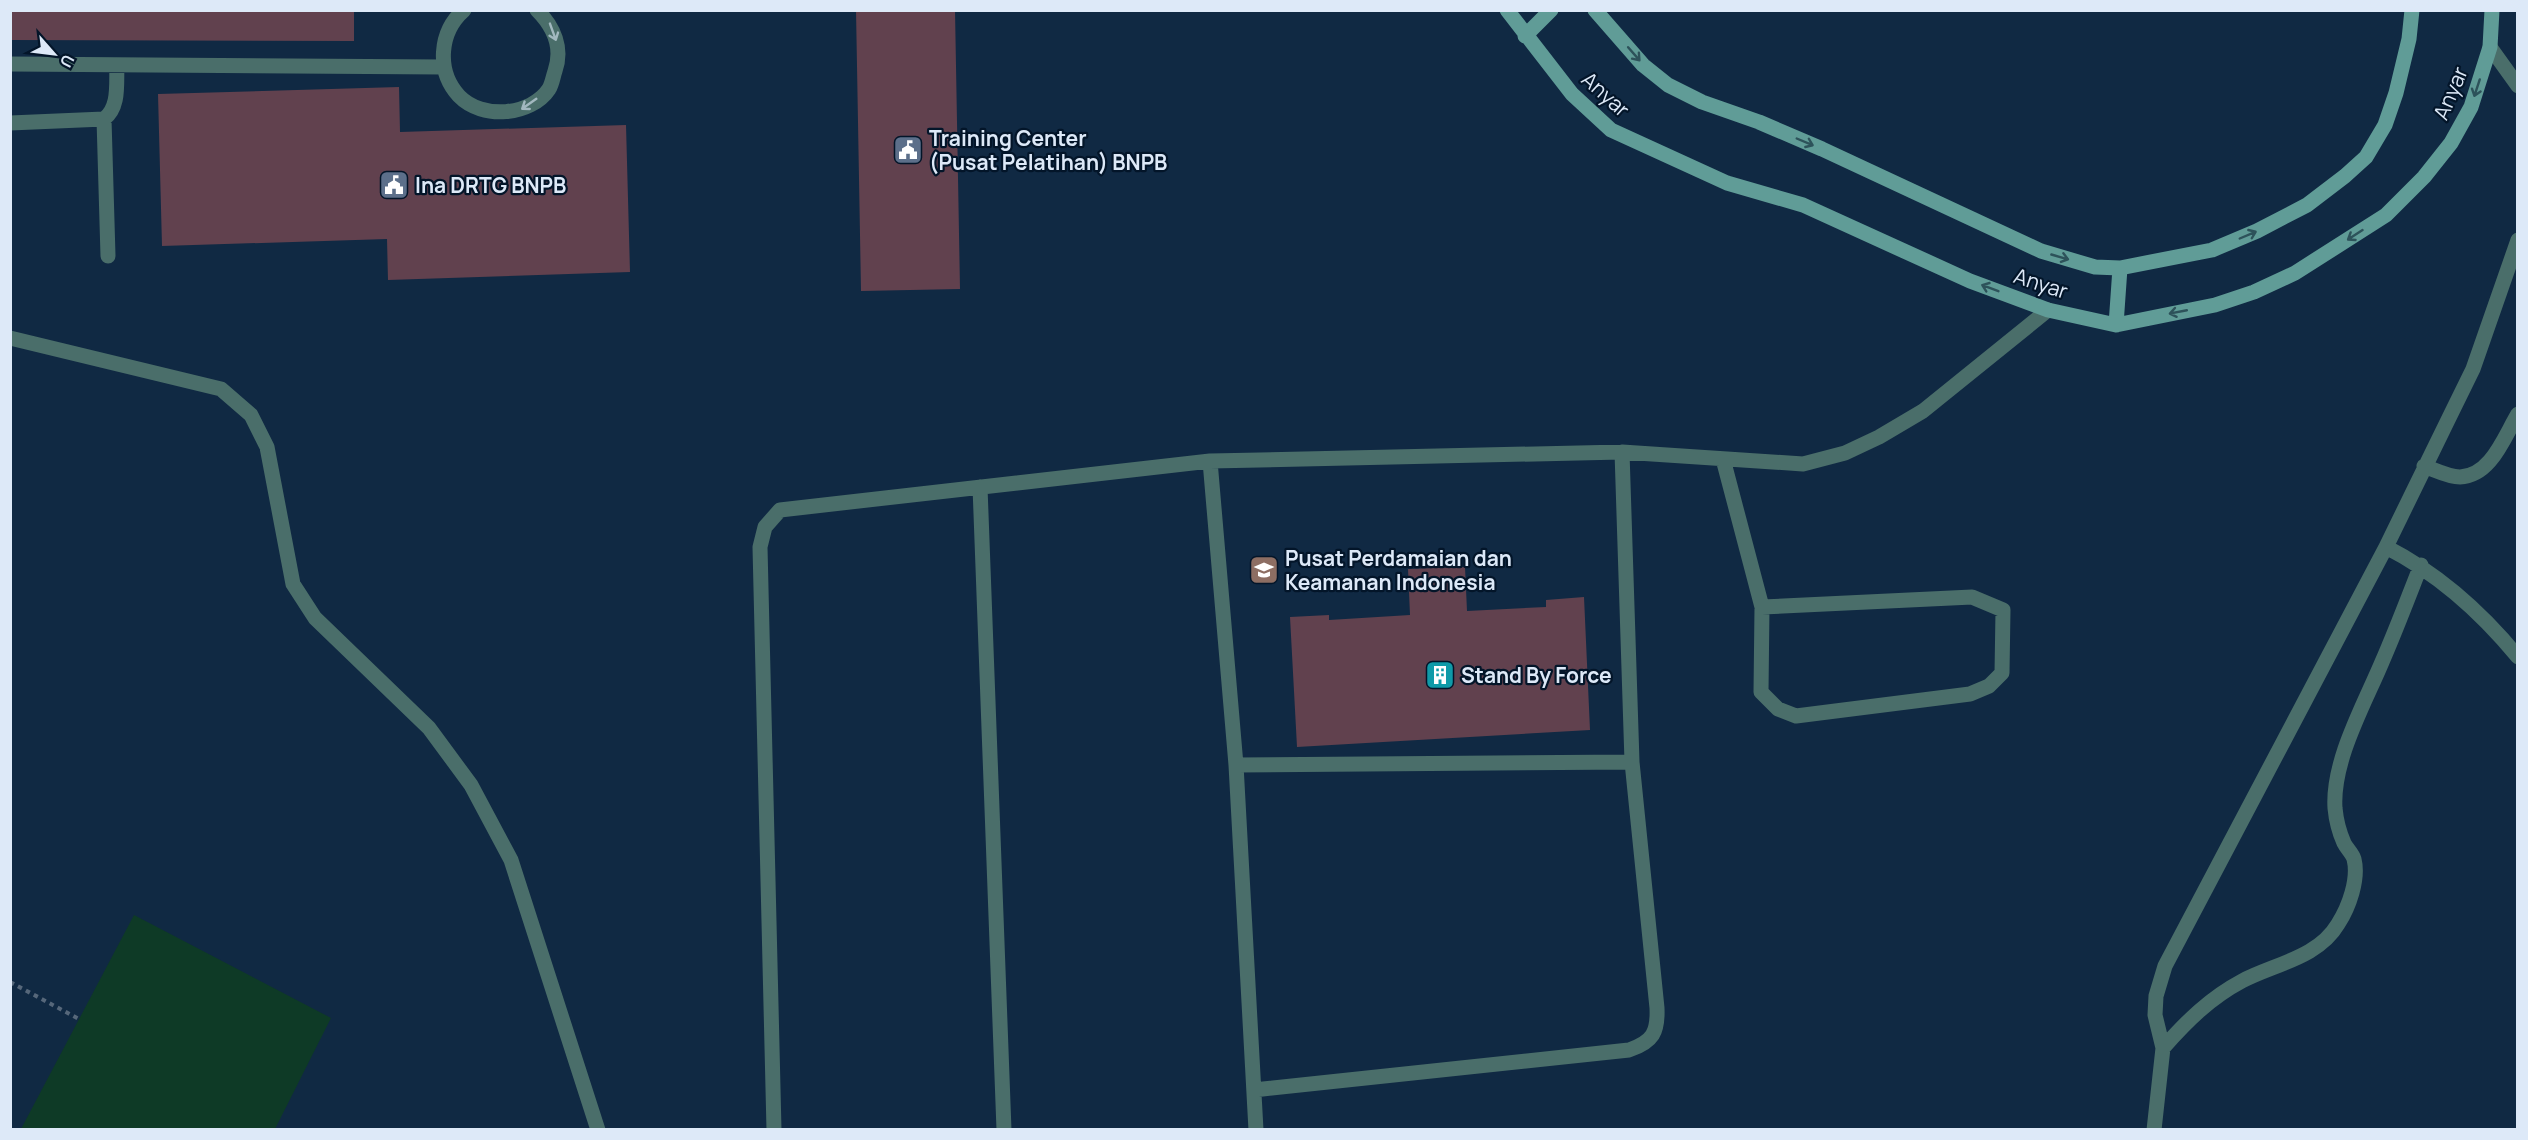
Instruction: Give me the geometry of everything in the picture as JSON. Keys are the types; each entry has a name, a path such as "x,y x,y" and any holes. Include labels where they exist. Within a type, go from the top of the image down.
{"street":[{"name":"Anyar","path":"1507,10 1572,94 1611,130 1727,183 1803,205 1970,281 2048,310 2116,325 2216,305 2254,292 2295,273 2386,215 2424,177 2451,143 2471,107 2490,47 2492,10"},
{"path":"1525,36 1551,10"},
{"name":"Anyar","path":"1595,10 1643,65 1668,85 1702,102 1759,122 1822,149 2041,251 2095,267 2120,268 2212,250 2257,231 2307,205 2352,170 2366,157 2385,125 2396,93 2409,39 2412,10"},
{"path":"2116,325 2120,268"}],"lane":[{"path":"464,10 456,18 444,41 443,67 460,97 489,112 522,110 549,89 560,58 552,25 537,10"},
{"path":"2490,47 2517,86"},
{"path":"10,63 443,67"},
{"path":"10,123 104,118 111,113 116,101 117,64"},
{"path":"104,118 108,256"},
{"path":"2154,1130 2163,1048 2155,1015 2156,996 2165,966 2386,547 2473,369 2517,240"},
{"path":"774,1130 760,547 765,527 780,510 1210,461 1622,452 1803,464 1845,453 1879,437 1923,411 2048,310"},
{"path":"10,338 221,389 251,415 267,447 293,584 323,627 429,728 471,785 511,860 598,1130"},
{"path":"2424,466 2458,477 2475,475 2486,466 2517,414"},
{"path":"1254,1090 1629,1050 1643,1046 1653,1037 1657,1030 1657,1008 1632,762 1622,452"},
{"path":"1723,459 1762,607 1761,692 1778,709 1796,716 1970,694 1989,686 2002,672 2003,610 1972,597 1762,607"},
{"path":"1210,461 1236,765 1256,1130"},
{"path":"980,487 1004,1130"},
{"path":"2386,547 2421,565 2482,617 2517,657"},
{"path":"2163,1048 2198,1009 2242,981 2301,956 2324,941 2338,925 2348,903 2355,877 2354,858 2344,842 2335,807 2340,770 2367,693 2421,565"},
{"path":"1236,765 1632,762"}],"path":[{"path":"10,982 79,1019"}],"shaded area":[{"name":"Pusat Perdamaian dan Keamanan Indonesia","path":"10,11 2517,11 2517,1129 11,1129"}],"green space":[{"path":"134,915 331,1018 275,1129 21,1129"}],"building":[{"path":"10,10 354,10 354,41 10,40"},
{"name":"Training Center (Pusat Pelatihan) BNPB","path":"856,10 955,10 960,289 861,291"},
{"name":"Ina DRTG BNPB","path":"399,87 400,132 626,125 630,272 388,280 387,239 162,246 158,94"},
{"name":"Stand By Force","path":"1465,567 1467,611 1546,607 1546,600 1584,597 1590,730 1297,747 1290,617 1329,615 1329,620 1410,615 1408,569"}],"place":[{"name":"Training Center (Pusat Pelatihan) BNPB","path":"908,150"},
{"name":"Ina DRTG BNPB","path":"394,185"},
{"name":"Pusat Perdamaian dan Keamanan Indonesia","path":"1264,570"},
{"name":"Stand By Force","path":"1440,675"}]}
